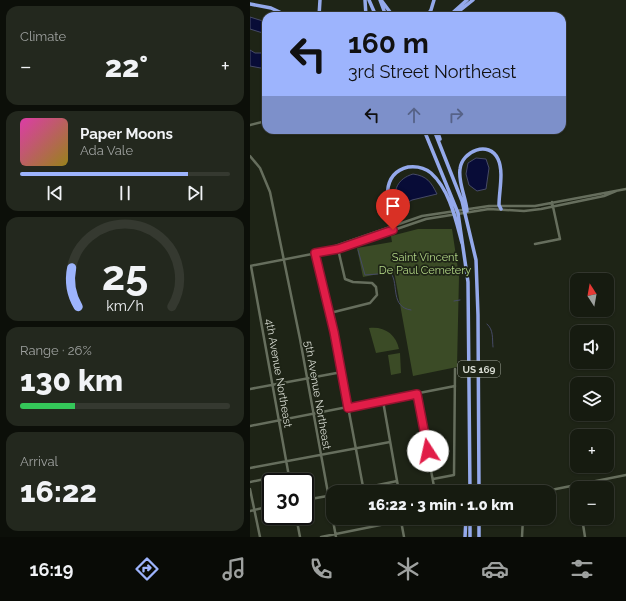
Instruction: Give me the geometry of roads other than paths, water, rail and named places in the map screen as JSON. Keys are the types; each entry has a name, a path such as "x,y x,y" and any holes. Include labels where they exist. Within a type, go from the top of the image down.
{"highway":[{"path":"319,12 320,0"},
{"path":"365,0 366,12"},
{"path":"369,0 374,12"},
{"path":"381,0 385,12"},
{"path":"381,0 390,12"},
{"path":"430,12 433,8 434,0"},
{"path":"454,12 468,0"},
{"path":"458,12 472,0"},
{"path":"250,4 270,8 279,12"},
{"name":"US 169","path":"425,134 458,214 466,262 470,485"},
{"name":"US 169","path":"437,134 469,222 476,260 478,281 479,485"},
{"path":"469,222 460,169 461,162 468,153 479,149 487,150 496,156 500,164 500,207"},
{"path":"393,230 386,193 390,181 399,171 406,168 417,167 427,170 432,173 443,189 456,221 466,262"},
{"path":"465,537 466,525"},
{"path":"470,525 470,537"},
{"path":"479,525 479,537"}],"street":[{"path":"250,125 262,122"},
{"name":"5th Avenue Northeast","path":"250,156 260,168 267,183 284,259 326,485"},
{"path":"315,253 417,217 477,209 528,206 588,194 626,189"},
{"path":"500,207 530,211 604,196 616,191"},
{"path":"535,244 560,239 552,202"},
{"path":"251,266 338,249 443,214"},
{"path":"330,313 370,303 377,295 376,287 372,283 353,282 345,279 338,249"},
{"path":"315,253 330,313 362,485"},
{"name":"4th Avenue Northeast","path":"251,266 289,473"},
{"path":"433,479 454,475 455,369"},
{"path":"250,389 273,386 342,372"},
{"path":"250,426 455,386"},
{"path":"417,394 434,485"},
{"path":"382,401 398,485"},
{"path":"250,468 356,450 390,442"},
{"path":"596,481 626,475"},
{"path":"250,482 262,480"},
{"path":"378,485 397,481"},
{"path":"556,489 570,486"},
{"path":"250,490 260,537"},
{"path":"314,498 326,496"},
{"path":"250,511 262,508"},
{"path":"298,525 300,537"},
{"name":"5th Avenue Northeast","path":"334,525 336,536"},
{"path":"321,537 336,536 379,525"},
{"path":"403,525 404,537"},
{"path":"522,537 523,525"},
{"path":"583,525 585,537"}],"waterway":[{"path":"358,250 365,275 391,273 400,305 411,310"},
{"path":"454,301 460,300"},
{"path":"487,324 492,332 493,347"}],"park label":[{"name":"Saint Vincent De Paul Cemetery","path":"425,263"}]}
